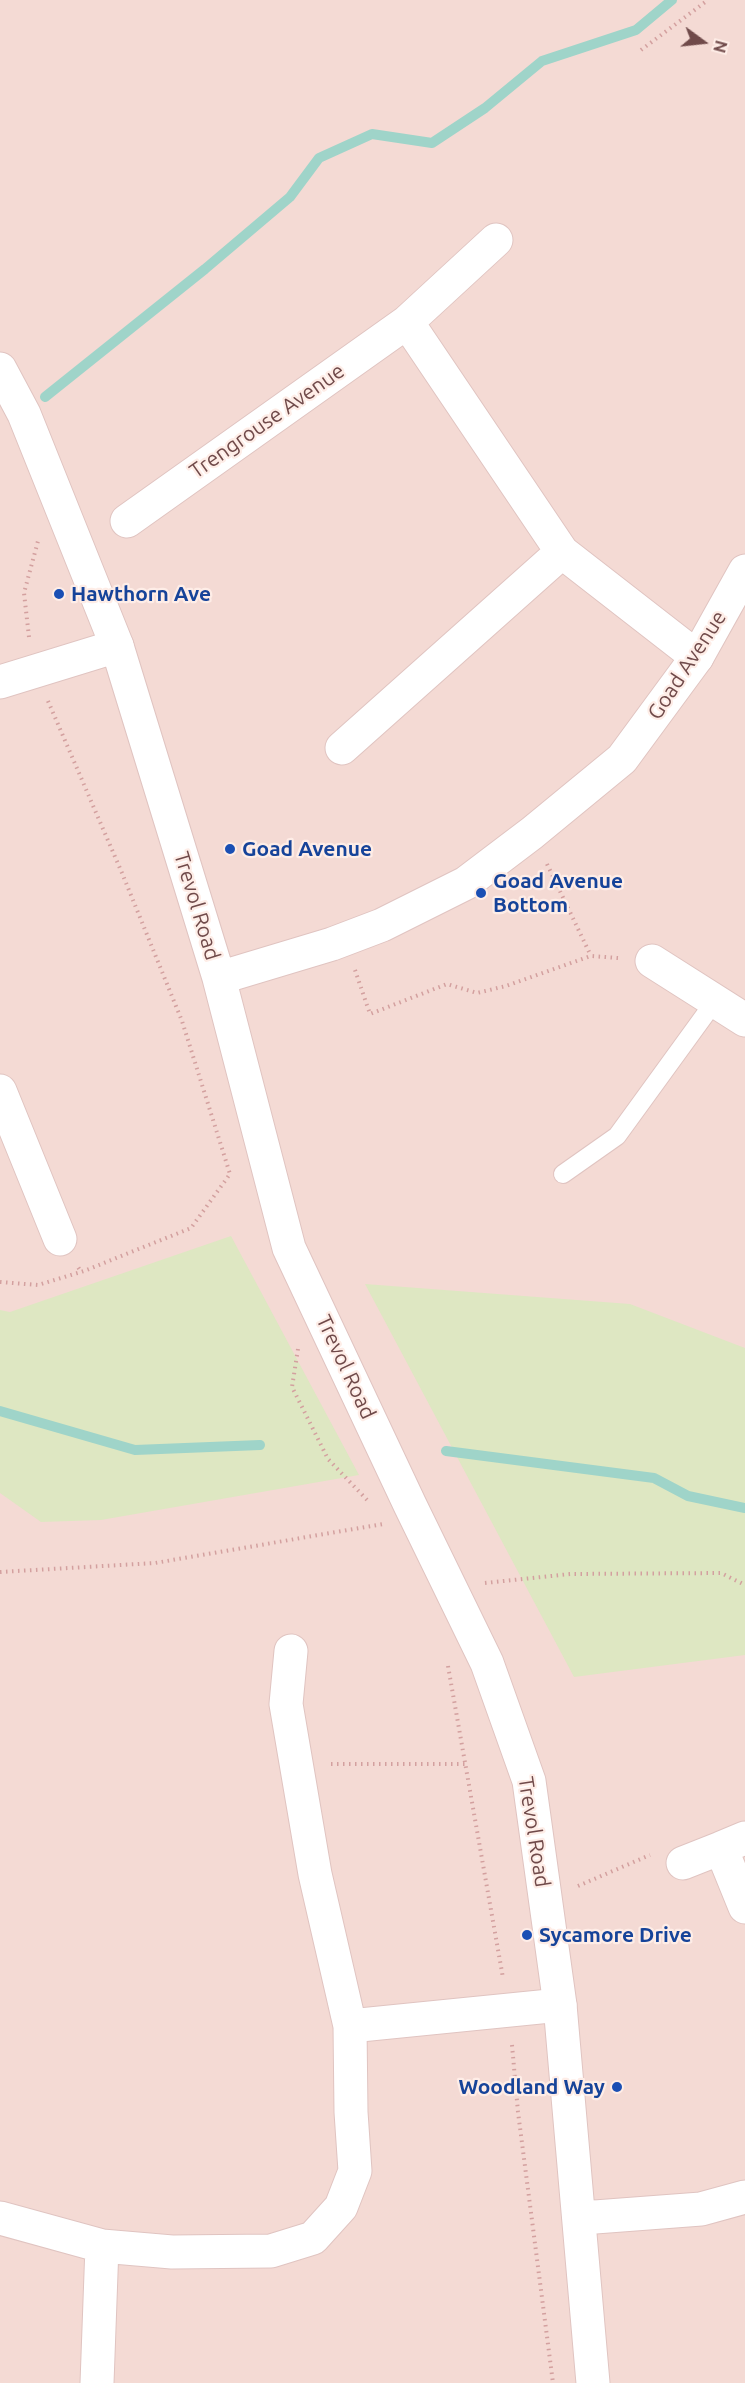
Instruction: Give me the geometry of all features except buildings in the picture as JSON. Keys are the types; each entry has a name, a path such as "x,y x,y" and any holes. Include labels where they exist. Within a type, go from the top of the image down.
{"street":[{"name":"Trengrouse Avenue","path":"127,521 407,322 495,240"},
{"path":"407,322 562,552 697,657"},
{"name":"Trevol Road","path":"0,369 24,414 117,646 219,978 289,1248 487,1663 529,1781 560,2005 593,2383"},
{"path":"342,747 562,552"},
{"name":"Goad Avenue","path":"219,978 345,940 382,925 466,883 532,833 622,759 697,657 745,571"},
{"path":"0,682 117,646"},
{"path":"652,961 745,1020"},
{"path":"0,1091 60,1239"},
{"path":"0,2218 102,2246 172,2252 271,2251 314,2238 341,2206 356,2171 351,2112 350,2026 315,1874 286,1704 291,1651"},
{"path":"683,1863 733,1843 745,1907"},
{"path":"350,2026 560,2005"},
{"path":"579,2216 595,2217 701,2209 745,2197"},
{"path":"97,2383 102,2246"}],"lane":[{"path":"563,1174 617,1136 715,1001"}],"path":[{"path":"641,50 708,0"},
{"path":"0,1282 38,1286 84,1271 191,1228 230,1174 182,1021 122,873 35,671 24,593 39,538 65,516"},
{"path":"345,940 370,1014 447,984 477,993 506,986 591,956 532,833"},
{"path":"60,1239 81,1272 84,1271"},
{"path":"318,1308 300,1330 292,1387 328,1459 372,1507"},
{"path":"0,1572 155,1563 386,1524 379,1515"},
{"path":"450,1586 570,1574 709,1573 721,1573 745,1585"},
{"path":"447,1658 508,2010 518,2112 553,2383"},
{"path":"296,1764 465,1764"},
{"path":"546,1901 648,1855 683,1863"}],"shaded area":[{"path":"0,0 745,0 745,2383 0,2383"}],"green space":[{"path":"231,1236 359,1475 101,1520 41,1522 0,1493 0,1310 10,1312"},
{"path":"365,1284 630,1304 745,1348 745,1655 574,1677"}],"waterway":[{"path":"45,397 205,269 290,197 319,158 372,134 432,143 485,108 542,61 636,30 672,0"},
{"path":"0,1411 135,1450 260,1445"},
{"path":"446,1451 654,1478 688,1496 745,1508"}],"place":[{"name":"Hawthorn Ave","path":"59,594"},
{"name":"Goad Avenue","path":"230,849"},
{"name":"Goad Avenue Bottom","path":"481,893"},
{"name":"Sycamore Drive","path":"527,1935"},
{"name":"Woodland Way","path":"617,2087"}]}
